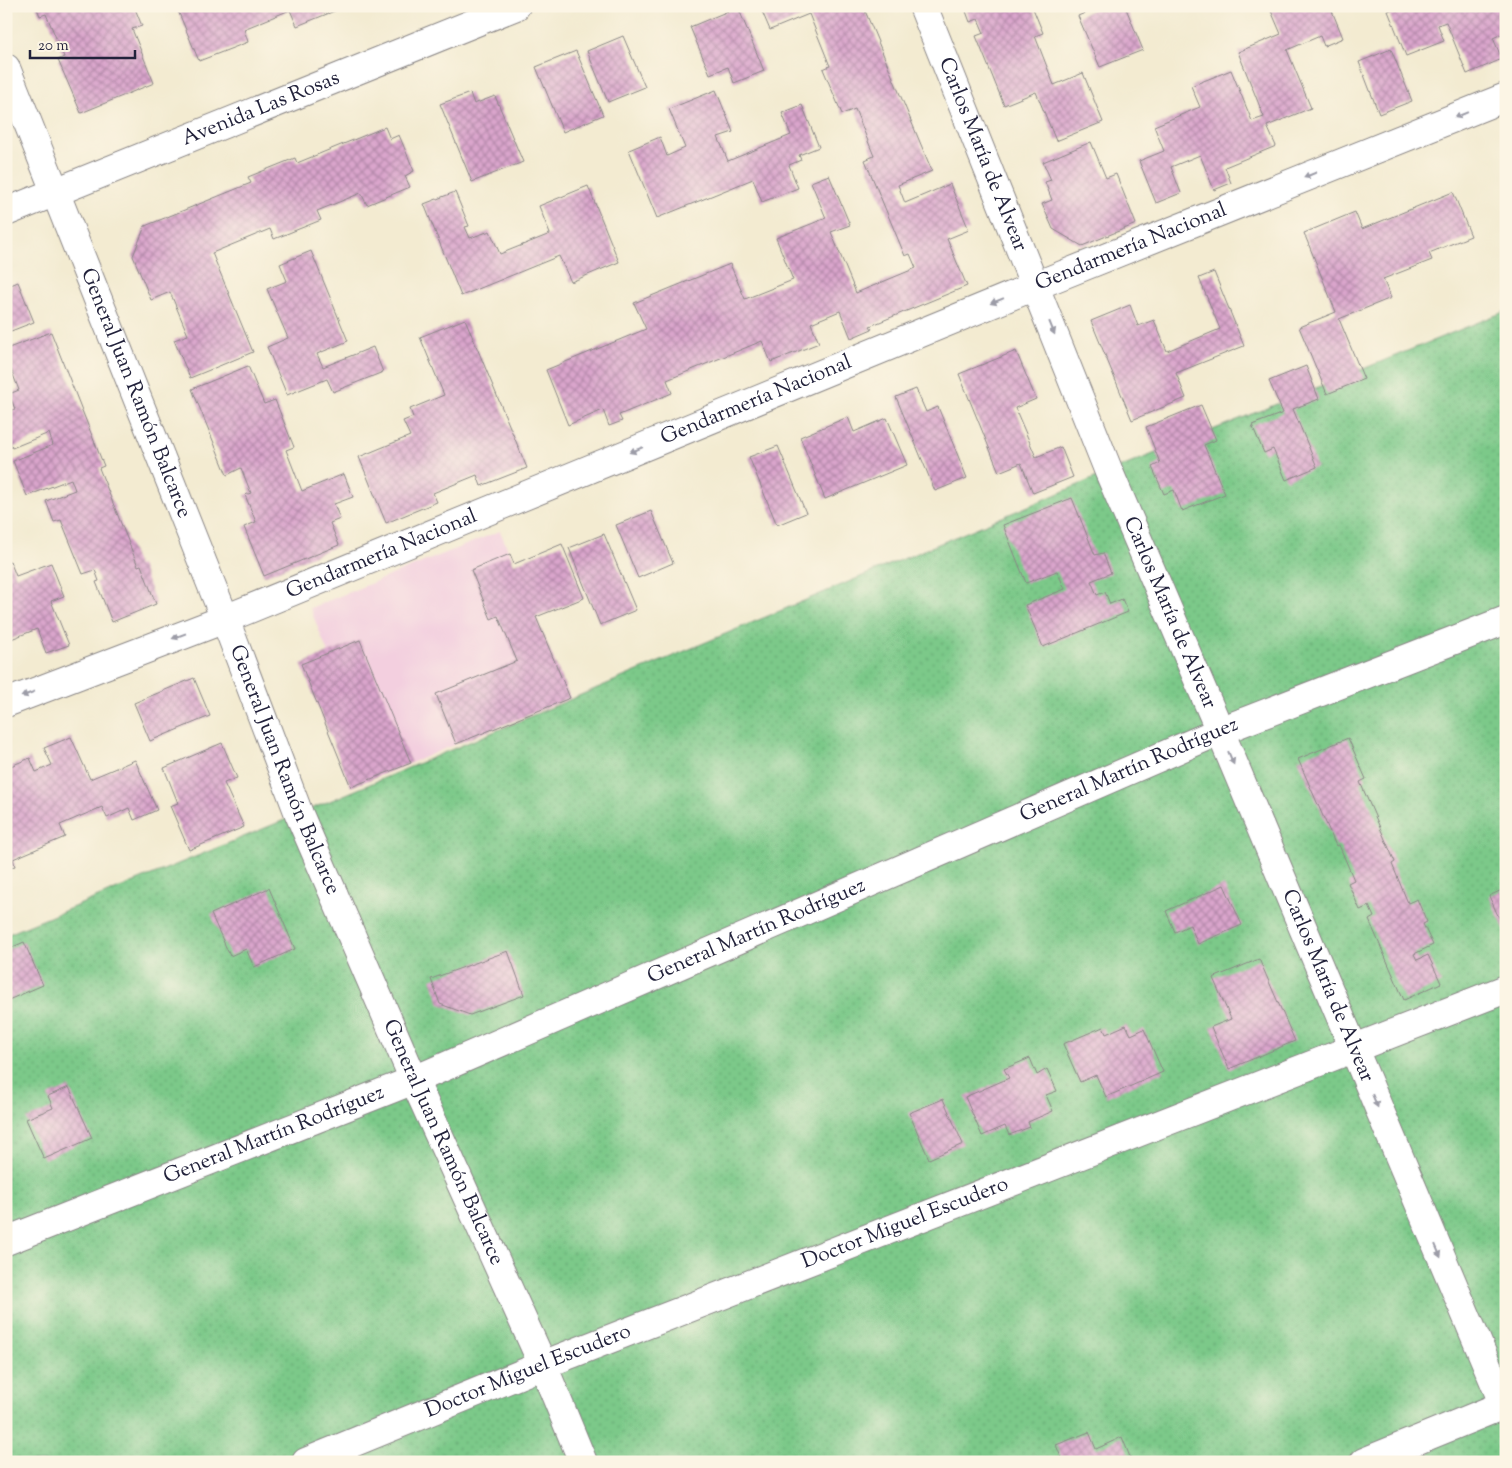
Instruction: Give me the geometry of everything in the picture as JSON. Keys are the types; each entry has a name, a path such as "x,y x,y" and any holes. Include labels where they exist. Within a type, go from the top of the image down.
{"street":[{"name":"Avenida Las Rosas","path":"6,212 516,6"},
{"name":"Carlos María de Alvear","path":"923,6 1109,472 1505,1406"},
{"name":"General Juan Ramón Balcarce","path":"6,68 225,619 299,814 414,1080 543,1365 583,1462"},
{"name":"Gendarmería Nacional","path":"6,703 225,619 1035,286 1506,96"},
{"name":"General Martín Rodríguez","path":"6,1241 414,1080 1220,731 1506,620"},
{"name":"Doctor Miguel Escudero","path":"306,1462 543,1365 1506,989"},
{"path":"1364,1462 1505,1406"}],"shaded area":[{"path":"500,531 510,554 471,571 491,618 498,616 517,661 436,694 456,744 411,763 360,640 328,653 310,608"}],"green space":[{"path":"1506,311 1506,1462 6,1462 6,935 299,814 1109,472"}],"building":[{"path":"36,6 134,6 142,26 132,29 154,83 81,113 58,60 64,57 46,14 40,16"},
{"path":"176,6 347,6 297,26 290,10 244,29 248,42 199,61"},
{"path":"767,6 863,6 932,171 898,185 905,203 950,184 969,230 947,239 967,286 870,326 872,329 851,338 840,311 811,323 819,343 771,362 762,341 667,380 672,393 619,415 622,421 609,426 603,410 568,425 546,370 646,329 634,303 730,264 745,299 793,280 776,238 826,218 811,182 829,175 850,225 831,232 856,293 916,268 910,254 905,256 865,160 874,156 855,109 842,114 823,69 830,66 809,14 770,30 761,9"},
{"path":"964,6 1032,6 1043,33 1035,36 1054,85 1083,73 1103,122 1056,141 1036,92 1004,105 976,36 984,33 978,19 970,22"},
{"path":"1101,6 1125,6 1143,50 1100,67 1078,16"},
{"path":"1269,6 1330,6 1343,38 1324,46 1320,36 1287,50 1311,108 1267,126 1276,146 1225,167 1231,183 1214,190 1200,155 1171,167 1181,193 1156,203 1139,161 1164,151 1154,126 1200,107 1191,86 1231,70 1252,121 1264,117 1238,52 1281,34"},
{"path":"1400,6 1506,6 1506,32 1493,38 1502,59 1467,74 1446,22 1438,25 1444,41 1406,56 1388,11"},
{"path":"738,7 764,71 734,83 728,67 710,74 690,27"},
{"path":"623,36 645,87 608,102 587,51"},
{"path":"1391,49 1412,101 1379,114 1359,62"},
{"path":"576,51 603,115 563,132 536,67"},
{"path":"716,90 733,132 718,137 728,161 791,135 782,113 802,105 819,147 799,155 801,160 789,165 798,188 762,202 753,179 657,218 629,150 660,137 667,156 685,148 669,109"},
{"path":"470,93 474,104 495,96 523,162 472,182 440,104"},
{"path":"385,127 390,139 399,135 414,171 405,176 410,187 367,205 361,193 317,211 321,220 274,239 270,229 212,253 253,352 190,378 174,340 188,335 170,292 151,300 133,256 145,226 251,183 248,177 295,158 297,163"},
{"path":"1091,142 1106,178 1116,174 1136,224 1082,246 1053,229 1042,204 1052,200 1045,182 1051,180 1043,162"},
{"path":"588,186 619,262 571,282 559,256 461,296 424,204 455,192 469,226 465,227 470,238 490,231 500,254 550,234 539,206"},
{"path":"1453,192 1471,236 1429,253 1432,260 1383,279 1391,298 1339,319 1364,379 1327,394 1299,327 1336,312 1304,233 1355,212 1362,229"},
{"path":"311,251 348,341 317,354 323,367 373,347 383,372 333,392 327,379 287,395 267,347 288,338 267,289 287,281 280,264"},
{"path":"1214,272 1244,346 1176,373 1186,398 1132,420 1091,321 1130,305 1138,326 1154,320 1167,351 1220,329 1199,278"},
{"path":"18,282 34,322 6,333 6,287"},
{"path":"465,319 527,468 481,486 477,475 433,493 437,502 386,523 359,457 410,436 403,421 413,417 410,409 444,395 420,337"},
{"path":"51,332 104,466 99,468 138,566 141,565 156,604 112,622 96,582 99,581 95,570 83,574 61,520 54,522 46,501 75,490 71,479 27,496 13,461 53,445 49,433 12,448 6,433 6,412 15,409 9,394 19,390 6,357 6,349"},
{"path":"1016,351 1036,399 1015,408 1036,457 1061,447 1073,477 1033,493 1021,463 999,472 959,374"},
{"path":"248,366 264,404 275,400 294,447 286,450 302,491 344,474 353,497 334,504 340,519 330,523 339,545 264,576 244,527 256,522 245,495 251,493 241,468 227,475 192,389"},
{"path":"1306,366 1319,399 1293,409 1317,467 1286,480 1273,449 1264,453 1252,425 1283,413 1269,381"},
{"path":"916,389 926,412 938,407 967,478 935,491 896,397"},
{"path":"1201,405 1216,440 1204,445 1225,494 1182,511 1174,490 1164,494 1152,467 1160,463 1146,427"},
{"path":"848,417 854,432 887,418 907,465 825,499 800,437"},
{"path":"778,446 806,513 777,525 749,457"},
{"path":"1072,498 1095,555 1103,553 1111,573 1091,581 1097,595 1105,592 1110,604 1122,599 1128,612 1043,647 1025,605 1065,589 1057,571 1026,583 1003,525"},
{"path":"651,511 673,563 638,578 616,525"},
{"path":"604,534 636,610 600,625 569,548"},
{"path":"562,544 584,598 536,617 570,698 456,744 436,694 517,661 498,616 491,619 471,570 510,554 514,564"},
{"path":"10,561 16,576 51,563 64,596 51,601 69,645 46,653 37,629 6,641 6,563"},
{"path":"360,640 411,763 351,787 301,664"},
{"path":"194,678 210,716 150,741 134,703"},
{"path":"71,737 90,779 135,760 157,810 134,820 129,808 107,818 102,807 60,825 65,837 13,859 15,866 6,870 6,768 30,758 36,772 52,765 44,748"},
{"path":"1348,738 1366,779 1360,782 1395,862 1392,864 1408,903 1417,899 1427,922 1423,924 1433,945 1414,954 1417,960 1428,955 1441,983 1404,1000 1369,920 1374,917 1369,906 1360,910 1348,883 1354,880 1339,845 1336,846 1298,759"},
{"path":"222,743 237,778 224,783 244,827 189,850 170,806 178,803 164,768"},
{"path":"1224,885 1242,925 1198,944 1190,925 1175,932 1166,911"},
{"path":"269,888 295,949 254,967 246,949 230,956 211,914"},
{"path":"1506,888 1506,933 1489,896"},
{"path":"24,942 43,985 6,1001 6,950"},
{"path":"508,951 524,995 470,1015 440,1004 431,979"},
{"path":"1259,959 1295,1041 1229,1069 1211,1027 1231,1019 1213,978"},
{"path":"1126,1025 1131,1035 1144,1029 1163,1072 1106,1097 1096,1075 1080,1082 1063,1044 1103,1027 1106,1034"},
{"path":"1030,1058 1037,1075 1047,1069 1057,1091 1046,1095 1053,1111 1028,1122 1030,1127 1009,1135 1005,1126 982,1136 965,1097 1009,1078 1004,1069"},
{"path":"69,1087 92,1138 44,1159 26,1119 53,1108 48,1096"},
{"path":"943,1099 963,1144 929,1159 909,1113"},
{"path":"1089,1432 1096,1449 1122,1437 1132,1462 1063,1462 1056,1445"}]}
